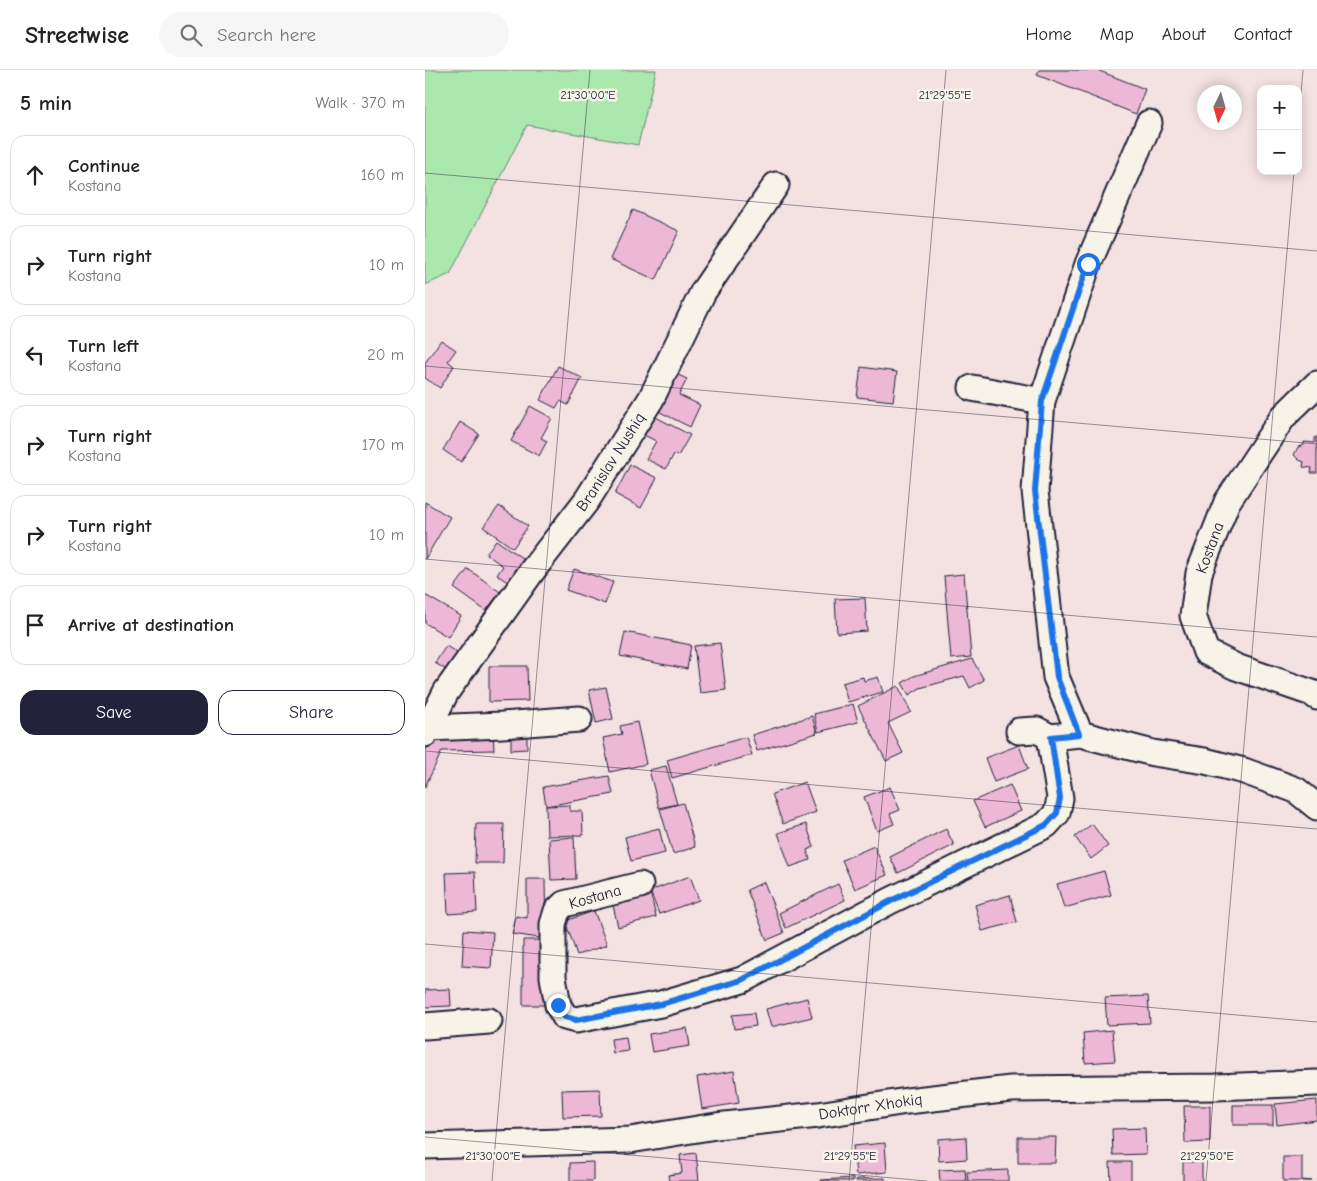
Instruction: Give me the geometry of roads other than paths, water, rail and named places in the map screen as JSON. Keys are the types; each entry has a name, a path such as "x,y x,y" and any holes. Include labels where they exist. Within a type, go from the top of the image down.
{"street":[{"path":"1079,734 1057,677 1036,501 1035,491 1042,401 1088,264 1149,123"},
{"name":"Branislav Nushiq","path":"579,719 427,731 446,692 457,676 598,483 651,399 703,292 776,185"},
{"name":"Kostana","path":"1317,384 1283,417 1227,502 1199,573 1193,616 1206,652 1236,667 1312,693 1317,697"},
{"path":"972,388 1042,401"},
{"path":"1019,731 1037,730 1051,737 1079,734 1153,753 1205,761 1244,771 1296,790 1317,807"},
{"name":"Kostana","path":"640,885 564,904 557,911 553,924 553,977 558,1005 565,1017 576,1020 661,1004 742,980 891,901 1046,825 1057,813 1060,798 1051,737"},
{"path":"425,1026 489,1021"},
{"name":"Doktorr Xhokiq","path":"425,1146 630,1140 716,1126 818,1115 1011,1089 1317,1084"}]}
